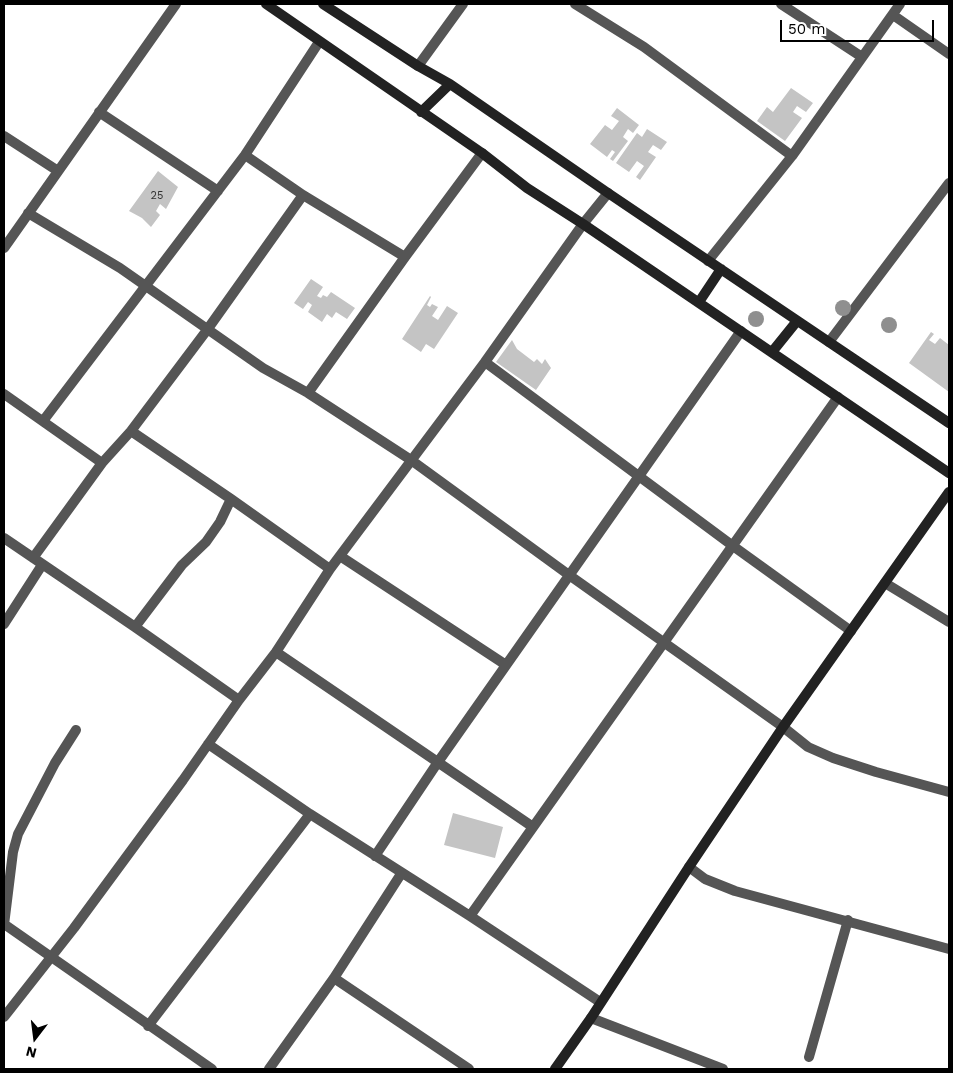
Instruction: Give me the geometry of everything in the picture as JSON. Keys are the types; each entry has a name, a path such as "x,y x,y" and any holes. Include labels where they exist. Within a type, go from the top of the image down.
{"street":[{"path":"4,248 176,4"},
{"path":"266,4 482,153 527,188 699,302 949,473"},
{"path":"323,4 418,66 450,84 949,423"},
{"path":"418,66 462,4"},
{"path":"575,4 644,47 792,156"},
{"path":"781,4 862,57"},
{"path":"708,260 792,156 900,4"},
{"path":"893,15 949,54"},
{"path":"43,421 246,155 320,42"},
{"path":"421,112 450,84"},
{"path":"99,112 218,191"},
{"path":"4,136 58,170"},
{"path":"308,392 482,153"},
{"path":"246,155 303,195 405,257"},
{"path":"829,342 949,183"},
{"path":"4,1017 74,928 239,700 276,652 330,569 486,362 583,224 608,193"},
{"path":"33,558 102,463 131,431 208,330 303,195"},
{"path":"28,213 120,268 263,368 308,392 411,460 569,576 783,727 808,747 833,758 949,792"},
{"path":"699,302 721,269"},
{"path":"772,352 797,321"},
{"path":"375,856 438,762 741,331"},
{"path":"486,362 732,546 851,630"},
{"path":"4,394 102,463"},
{"path":"470,916 838,398"},
{"path":"131,431 330,569"},
{"path":"555,1069 591,1018 783,727 949,492"},
{"path":"135,626 182,565 206,542 220,522 231,499"},
{"path":"4,538 135,626 239,700"},
{"path":"340,556 506,665"},
{"path":"4,624 42,565"},
{"path":"885,583 949,622"},
{"path":"276,652 533,827"},
{"path":"76,730 55,763 18,834 4,925 212,1069"},
{"path":"208,744 310,814 600,1002"},
{"path":"148,1026 310,814"},
{"path":"689,867 705,879 735,891 949,948"},
{"path":"269,1069 334,978 402,874"},
{"path":"809,1057 848,920"},
{"path":"334,978 469,1069"},
{"path":"591,1018 723,1069"}],"building":[{"path":"791,88 813,103 806,112 797,106 793,112 802,118 785,141 757,121 767,107 773,112"},
{"path":"617,108 639,125 633,133 628,129 623,137 628,141 613,161 610,159 615,152 612,150 607,157 590,144 605,125 612,130 619,121 611,116"},
{"path":"647,129 667,142 661,150 653,145 648,152 656,157 640,180 636,177 644,166 637,161 629,172 616,163 637,133 642,137"},
{"path":"158,171 178,187 166,209 160,204 156,211 160,215 151,227 142,218 129,211"},
{"path":"311,279 323,287 317,296 321,298 323,295 327,297 331,292 355,308 347,319 336,312 332,318 327,314 322,322 308,312 312,305 308,302 303,309 294,303"},
{"path":"430,296 427,305 430,307 432,304 438,307 432,316 438,320 447,306 458,313 434,349 426,344 421,352 402,339"},
{"path":"931,332 934,334 929,340 935,344 940,338 949,345 949,392 909,363"},
{"path":"512,340 517,349 534,362 537,359 542,364 545,359 551,368 536,390 496,362"},
{"path":"453,813 503,827 495,858 444,845"}]}
